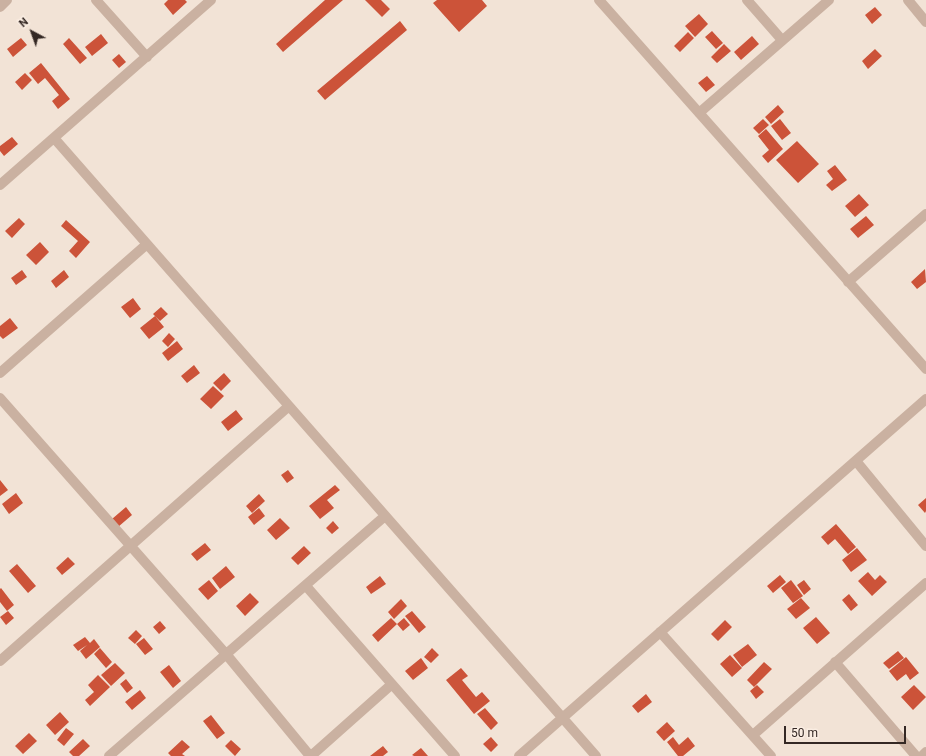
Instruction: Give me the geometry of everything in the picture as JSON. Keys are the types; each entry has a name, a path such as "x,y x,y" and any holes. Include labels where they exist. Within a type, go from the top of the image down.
{"street":[{"path":"0,7 8,0"},
{"path":"96,0 147,57"},
{"path":"0,186 211,0"},
{"path":"599,0 926,369"},
{"path":"747,0 782,40"},
{"path":"699,113 829,0"},
{"path":"908,0 926,22"},
{"path":"54,138 596,756"},
{"path":"848,282 926,214"},
{"path":"0,373 147,244"},
{"path":"0,398 226,654 311,756 392,684"},
{"path":"518,756 926,399"},
{"path":"0,661 289,406"},
{"path":"856,461 926,546"},
{"path":"108,756 385,516"},
{"path":"753,735 926,583"},
{"path":"306,586 455,756"},
{"path":"660,632 771,756"},
{"path":"835,662 916,756"},
{"path":"922,756 926,752"}],"building":[{"path":"168,0 185,0 187,2 173,15 164,4"},
{"path":"325,0 343,0 283,52 276,44"},
{"path":"365,0 381,0 390,9 382,17"},
{"path":"437,0 482,0 487,6 459,32 433,3"},
{"path":"875,7 882,15 872,24 865,15"},
{"path":"699,14 708,24 695,37 685,26"},
{"path":"400,21 407,30 325,100 317,91"},
{"path":"712,31 723,43 716,49 705,37"},
{"path":"688,32 694,38 680,52 674,46"},
{"path":"101,34 108,43 92,56 85,47"},
{"path":"752,36 759,44 741,60 734,52"},
{"path":"21,38 27,45 13,57 7,49"},
{"path":"69,38 87,58 80,64 63,44"},
{"path":"724,44 731,51 717,63 711,57"},
{"path":"875,49 882,56 868,69 862,61"},
{"path":"119,54 126,62 119,68 112,60"},
{"path":"41,63 70,99 58,109 52,101 59,95 45,78 38,84 29,73"},
{"path":"25,73 32,80 22,90 15,82"},
{"path":"707,76 715,85 706,92 698,83"},
{"path":"778,105 784,112 771,124 765,117"},
{"path":"763,119 769,125 759,134 753,128"},
{"path":"780,119 791,133 782,140 771,126"},
{"path":"766,129 783,149 768,163 762,156 769,150 758,136"},
{"path":"12,137 18,144 4,156 0,151 0,146"},
{"path":"797,141 819,164 798,183 776,160"},
{"path":"835,165 847,180 832,191 826,185 833,179 827,171"},
{"path":"859,194 869,205 855,217 845,206"},
{"path":"866,216 874,225 858,238 850,229"},
{"path":"19,218 25,224 12,238 5,231"},
{"path":"66,220 90,242 76,258 69,251 78,241 61,226"},
{"path":"40,242 49,252 36,265 26,255"},
{"path":"925,269 926,282 917,289 911,282"},
{"path":"22,270 27,277 16,285 11,278"},
{"path":"64,270 69,277 56,288 51,281"},
{"path":"133,298 141,309 130,318 121,307"},
{"path":"161,307 168,314 160,321 153,314"},
{"path":"155,316 164,327 149,339 140,328"},
{"path":"10,318 18,328 3,339 0,336 0,326"},
{"path":"169,333 175,339 168,347 162,341"},
{"path":"177,341 183,349 168,361 162,353"},
{"path":"194,365 200,373 187,383 181,376"},
{"path":"224,373 231,381 221,391 213,383"},
{"path":"213,386 224,396 211,409 200,399"},
{"path":"236,410 243,419 228,431 221,422"},
{"path":"288,470 294,478 287,483 281,475"},
{"path":"0,480 8,490 0,496"},
{"path":"335,485 340,490 327,500 334,508 320,519 309,506"},
{"path":"16,493 23,503 9,514 2,504"},
{"path":"259,494 265,501 252,513 246,506"},
{"path":"926,498 926,511 925,513 918,505"},
{"path":"126,507 132,515 118,527 112,519"},
{"path":"259,508 265,516 254,525 248,517"},
{"path":"280,518 290,528 276,540 267,530"},
{"path":"333,521 339,528 332,534 326,528"},
{"path":"836,524 856,547 848,554 835,539 828,545 821,537"},
{"path":"205,543 211,550 197,561 191,554"},
{"path":"304,546 311,553 298,565 291,558"},
{"path":"857,548 867,560 851,572 842,560"},
{"path":"68,557 75,564 62,575 56,568"},
{"path":"17,564 36,586 28,593 9,571"},
{"path":"226,566 235,577 220,589 212,578"},
{"path":"868,572 875,580 880,575 887,582 872,596 858,581"},
{"path":"780,575 786,582 773,593 767,586"},
{"path":"380,576 386,584 371,594 366,587"},
{"path":"209,580 218,591 208,600 198,589"},
{"path":"791,580 803,596 793,603 781,588"},
{"path":"804,580 811,589 804,595 797,585"},
{"path":"1,588 14,605 7,611 0,602"},
{"path":"250,593 259,602 245,616 236,606"},
{"path":"849,594 858,605 851,611 842,600"},
{"path":"801,598 810,608 796,619 787,609"},
{"path":"401,599 407,606 394,619 388,612"},
{"path":"8,611 14,618 6,625 0,617"},
{"path":"412,611 426,627 419,633 405,616"},
{"path":"816,617 830,633 817,644 803,628"},
{"path":"391,618 397,624 378,642 372,635"},
{"path":"404,618 410,625 403,631 397,624"},
{"path":"725,620 732,627 718,641 711,634"},
{"path":"160,621 166,628 159,634 153,627"},
{"path":"136,630 142,636 135,644 128,638"},
{"path":"85,637 90,643 94,639 100,647 86,659 80,651 87,645 78,651 73,645"},
{"path":"144,638 153,649 145,655 136,644"},
{"path":"748,644 757,655 742,667 733,655"},
{"path":"100,648 112,662 106,668 94,654"},
{"path":"432,648 439,655 431,663 424,657"},
{"path":"898,651 904,658 889,669 883,663"},
{"path":"730,655 742,668 732,677 720,664"},
{"path":"906,657 919,673 910,680 906,674 897,681 889,671"},
{"path":"421,658 428,668 413,680 405,671"},
{"path":"764,662 772,669 754,687 747,680"},
{"path":"115,663 125,673 111,686 101,675"},
{"path":"169,665 181,681 173,688 160,672"},
{"path":"461,668 468,676 462,680 476,697 482,692 490,701 474,714 446,680"},
{"path":"98,675 110,687 90,706 85,700 94,692 88,685"},
{"path":"126,679 133,688 127,693 120,684"},
{"path":"757,685 764,692 756,699 750,691"},
{"path":"914,685 926,697 913,710 901,697"},
{"path":"140,690 146,698 132,710 125,702"},
{"path":"646,694 652,702 638,713 632,706"},
{"path":"485,708 498,723 491,730 477,714"},
{"path":"60,712 69,722 55,735 46,725"},
{"path":"211,715 225,733 217,739 203,721"},
{"path":"667,722 675,731 664,741 656,732"},
{"path":"66,728 74,734 64,746 57,740"},
{"path":"29,733 37,741 23,754 15,746"},
{"path":"491,737 498,745 491,752 483,744"},
{"path":"673,737 679,745 688,737 695,746 683,756 678,756 667,742"},
{"path":"83,739 90,746 79,756 73,756 69,752"},
{"path":"182,740 190,747 182,754 185,756 171,756 168,753"},
{"path":"231,740 241,749 235,756 225,746"},
{"path":"383,746 388,752 383,756 370,756"},
{"path":"421,748 428,756 412,755"}]}
